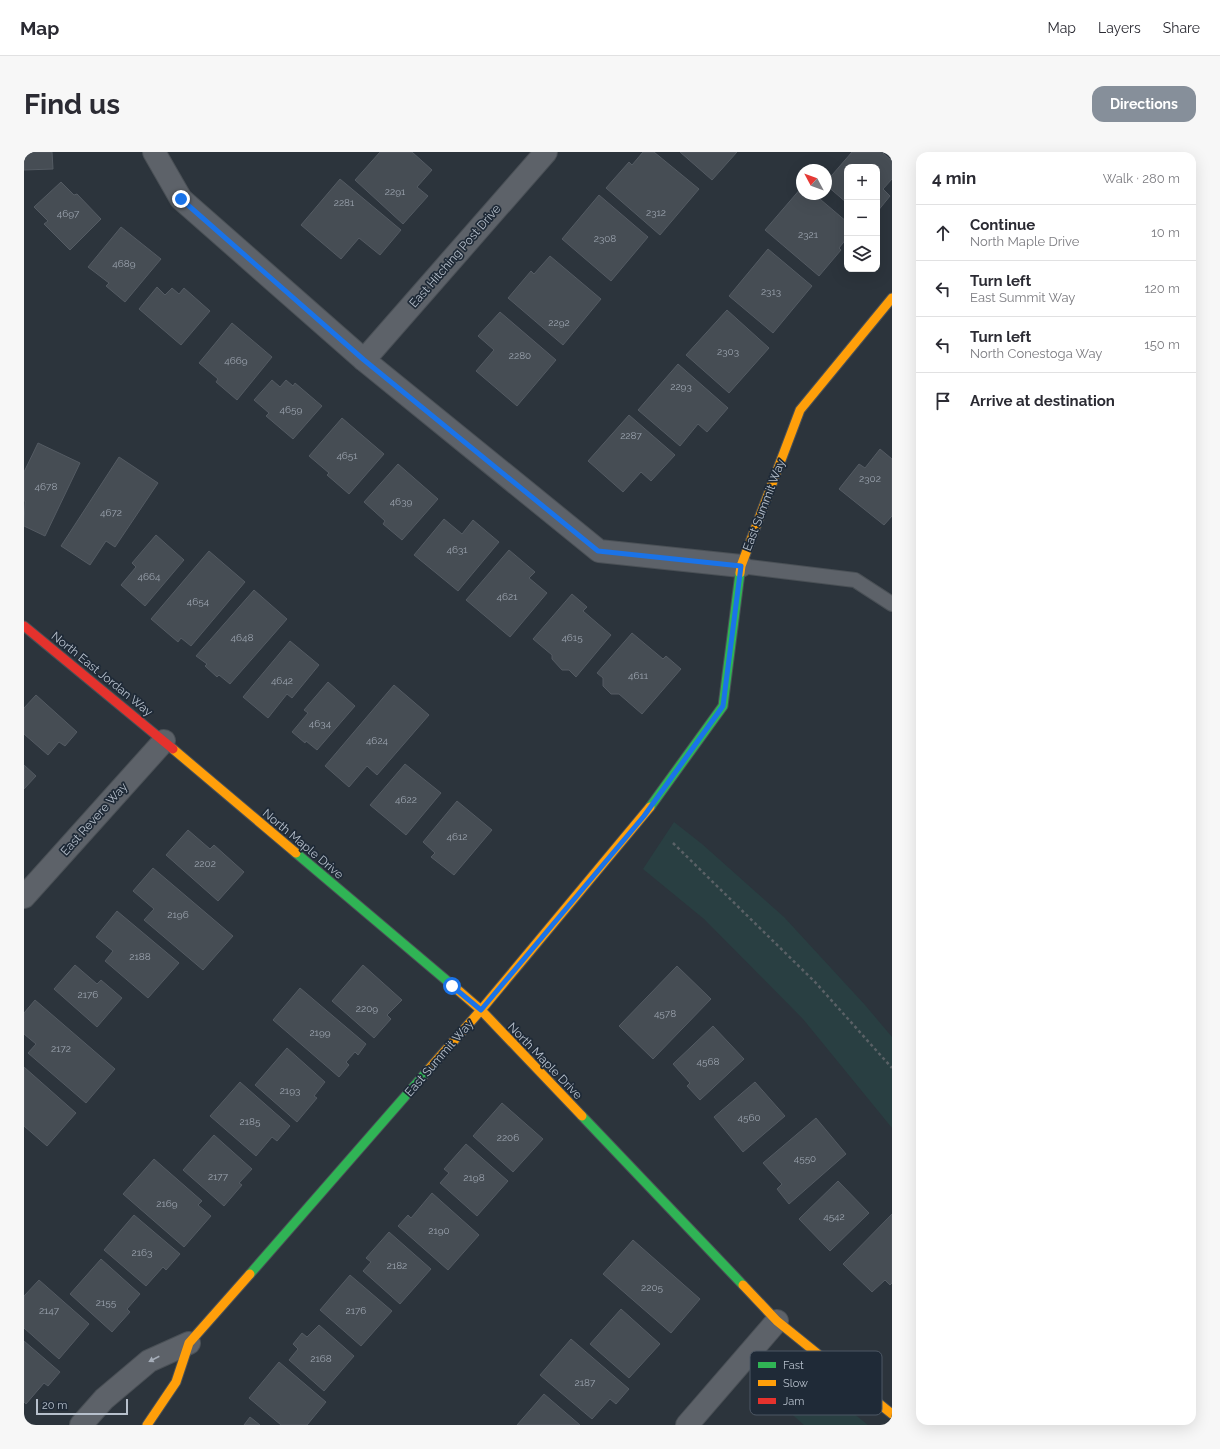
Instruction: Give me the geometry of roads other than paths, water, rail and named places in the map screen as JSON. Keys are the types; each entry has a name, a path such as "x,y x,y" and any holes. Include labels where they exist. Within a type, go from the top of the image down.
{"street":[{"path":"154,152 181,199 364,360 598,551 741,566"},
{"name":"East Hitching Post Drive","path":"364,360 546,152"},
{"name":"East Summit Way","path":"147,1425 176,1382 189,1343 481,1010 644,816 723,706 741,566 800,410 892,298"},
{"name":"North East Jordan Way","path":"24,626 164,741"},
{"name":"North Maple Drive","path":"164,741 481,1010 777,1321 814,1351"},
{"name":"East Revere Way","path":"24,897 164,741"},
{"path":"751,1351 777,1321"},
{"name":"East Summit Way","path":"81,1425 104,1399 149,1361 189,1343"},
{"path":"687,1425 750,1352"},
{"name":"North Maple Drive","path":"882,1406 892,1414"}],"lane":[{"path":"741,566 855,580 892,604"}]}
